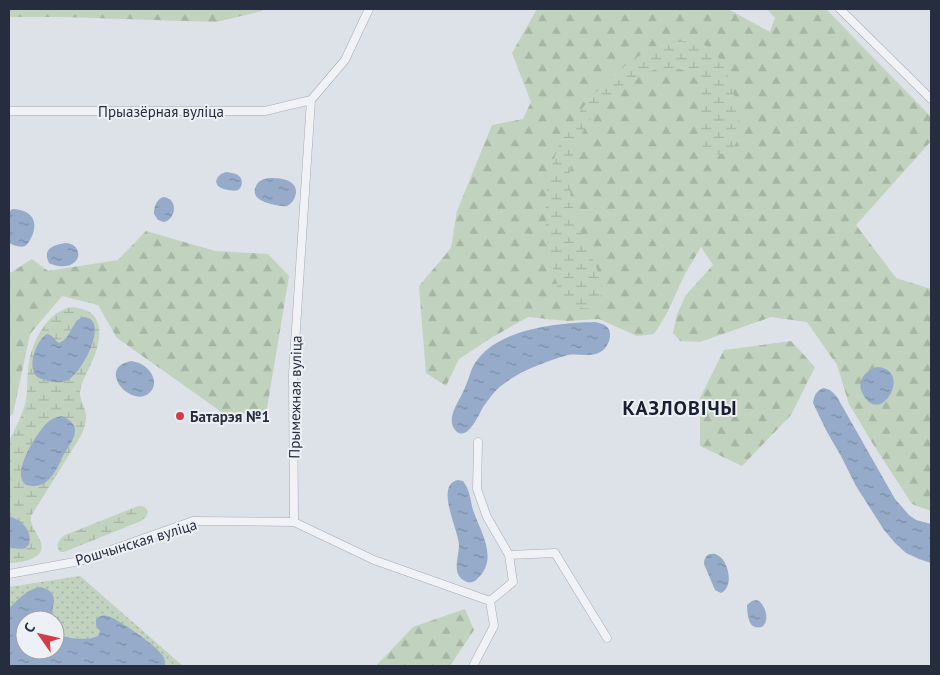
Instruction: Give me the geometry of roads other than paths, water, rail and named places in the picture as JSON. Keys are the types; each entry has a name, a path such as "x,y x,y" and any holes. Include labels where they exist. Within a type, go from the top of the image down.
{"street":[{"path":"311,100 345,60 369,9"},
{"path":"840,9 931,99"},
{"name":"Прыазёрная вуліца","path":"9,111 265,111 311,100"},
{"name":"Прымежная вуліца","path":"294,522 293,374 311,100"},
{"path":"478,442 477,489 487,517 510,555 514,582 490,601"},
{"name":"Рошчынская вуліца","path":"9,574 80,561 194,521 294,522"},
{"path":"294,522 374,560 490,601"},
{"path":"510,555 555,553 607,638"},
{"path":"474,666 494,626 490,601"}],"water":[{"path":"227,172 240,177 242,185 240,189 234,191 218,186 216,182 218,176"},
{"path":"269,178 287,180 294,185 296,193 289,205 284,206 263,202 257,197 255,190 257,184 261,180"},
{"path":"163,197 171,201 174,208 171,217 164,222 158,220 154,214 156,204"},
{"path":"13,209 24,211 32,216 34,220 32,236 23,247 9,243 9,213"},
{"path":"65,243 74,245 78,251 78,258 69,265 57,266 49,263 47,254 50,248"},
{"path":"82,317 91,319 94,326 94,335 86,358 79,368 73,376 63,382 52,382 39,378 35,374 32,362 39,342 47,334 51,335 59,343 63,341 75,323"},
{"path":"595,322 608,328 610,334 609,341 602,351 590,355 568,355 543,363 519,374 504,383 495,392 468,430 464,433 456,431 453,427 452,417 456,406 471,371 480,357 492,346 507,337 525,331 562,324"},
{"path":"131,361 143,365 151,372 153,377 154,386 152,390 141,397 125,391 116,378 116,371 121,365"},
{"path":"877,367 888,370 893,377 891,394 886,401 879,404 871,403 864,396 860,387 862,378 868,371"},
{"path":"823,388 828,389 837,397 895,499 916,520 931,524 931,563 906,553 895,543 884,530 856,486 813,403 816,394"},
{"path":"62,416 70,421 75,429 71,442 56,469 45,483 33,486 26,485 21,477 21,470 28,451 48,422"},
{"path":"458,480 463,481 467,488 486,544 487,562 484,570 477,579 471,582 465,581 458,574 459,546 449,509 448,490 451,484"},
{"path":"9,516 20,521 30,536 28,546 25,548 9,547"},
{"path":"709,554 715,554 721,558 727,567 728,585 721,593 715,590 704,564"},
{"path":"40,587 51,592 54,600 53,610 15,610 15,660 65,660 65,636 86,639 96,637 100,631 96,626 96,619 100,616 106,616 125,625 153,645 164,657 165,666 9,666 9,608 19,598"},
{"path":"756,600 759,601 766,614 766,621 762,627 753,626 748,617 747,605"}],"place":[{"name":"Батарэя №1","path":"180,416"}],"district":[{"name":"КАЗЛОВІЧЫ","path":"680,408"}]}
